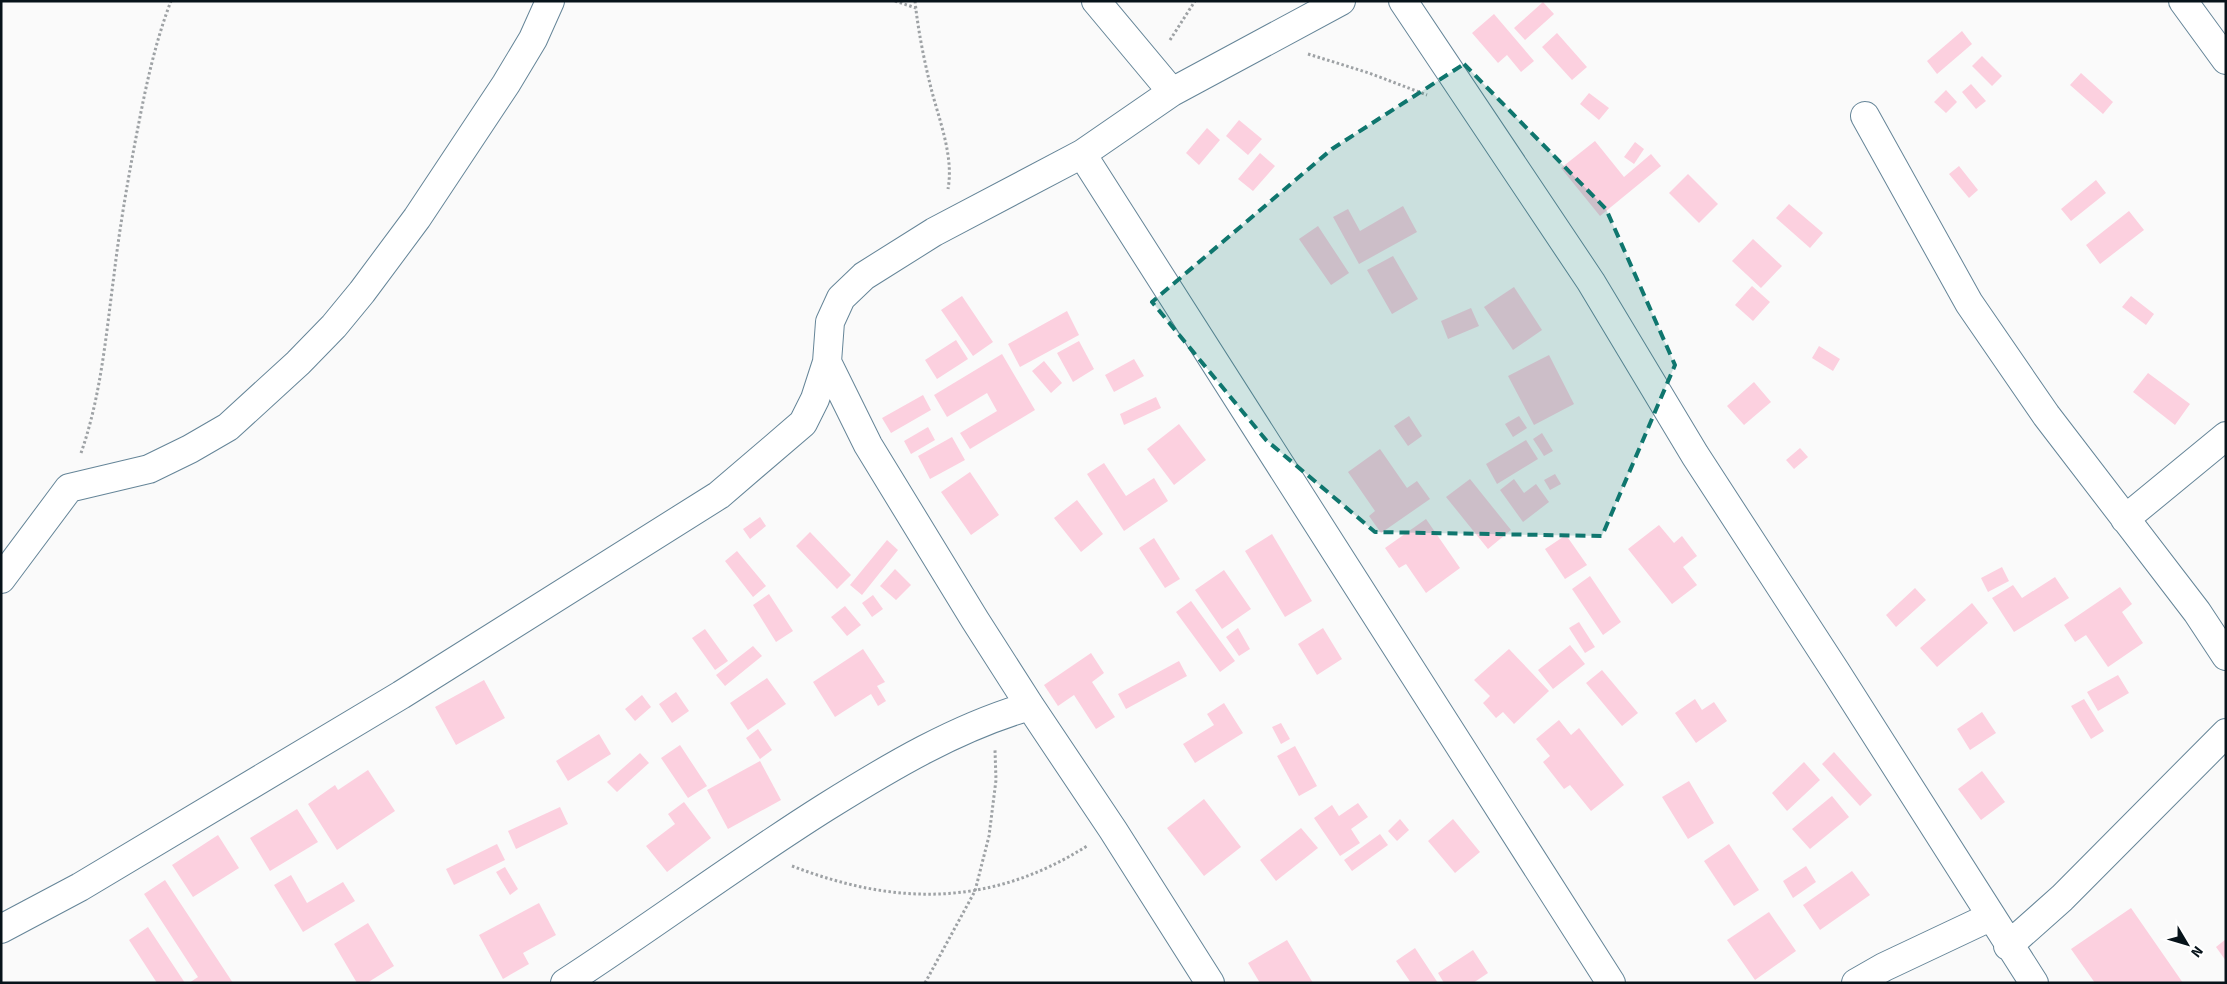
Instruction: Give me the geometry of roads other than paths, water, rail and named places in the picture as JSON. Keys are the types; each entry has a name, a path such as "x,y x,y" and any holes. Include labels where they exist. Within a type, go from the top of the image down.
{"street":[{"path":"1,579 69,488 149,469 228,428 298,363 334,326 417,218 506,84 533,39 550,1"},
{"path":"1096,1 1172,92"},
{"path":"1,929 80,887 401,695 719,495 803,423 815,399 827,362 830,322 841,298 864,276 934,232 1082,154 1172,92 1341,1"},
{"path":"1403,1 1591,282 1695,455 1842,680 2008,946 2034,983"},
{"path":"2183,1 2226,60"},
{"path":"1866,116 1969,303 2046,415 2197,612 2226,656"},
{"path":"1082,154 1610,983"},
{"path":"827,362 868,445 1030,706 1113,830 1210,983"},
{"path":"2125,519 2226,436"},
{"path":"564,983 592,976 755,852 880,773 994,716 1030,706"},
{"path":"2008,946 2062,898 2226,733"},
{"path":"1856,983 1884,967 1990,916"}]}
